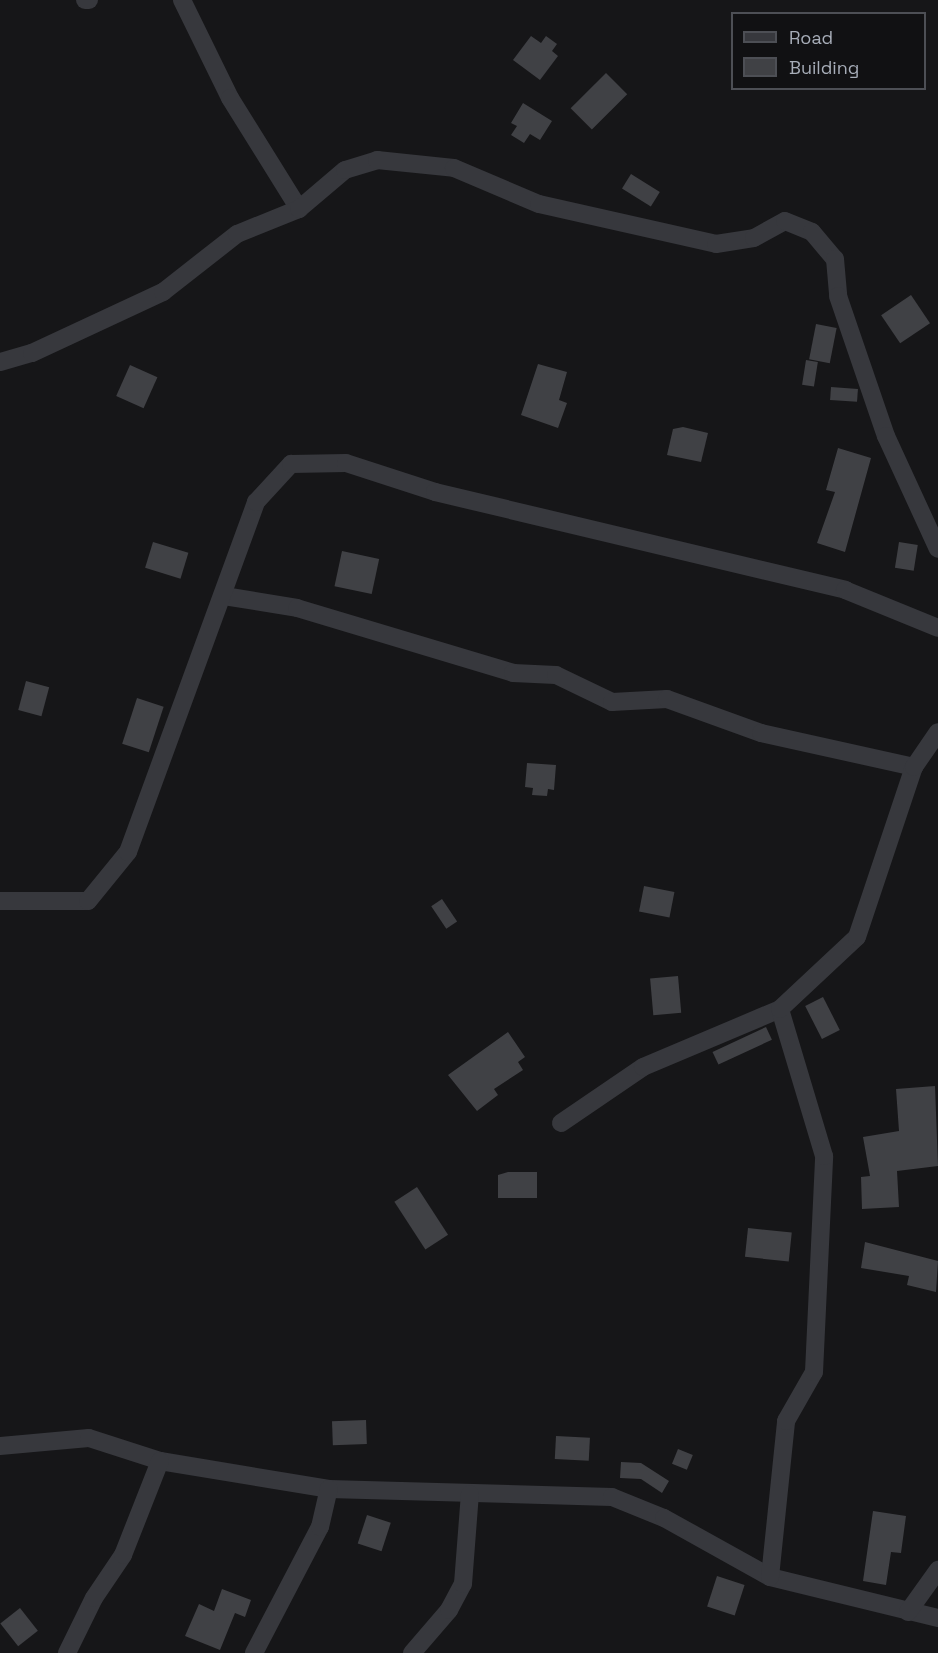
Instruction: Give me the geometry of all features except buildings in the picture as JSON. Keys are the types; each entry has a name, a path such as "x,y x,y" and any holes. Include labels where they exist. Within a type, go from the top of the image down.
{"street":[{"path":"182,0 230,98 299,208"},
{"path":"0,362 32,353 163,292 237,234 299,208 345,170 377,160 446,166 538,204 716,244 754,238 785,221 812,232 835,259 837,296 886,436 938,549"},
{"path":"0,901 88,901 128,852 224,596 256,502 291,464 346,463 435,492 845,590 938,628"},
{"path":"224,596 297,608 513,673 556,675 612,702 667,699 761,733 914,767"},
{"path":"561,1123 643,1067 780,1009 857,937 914,767 938,732"},
{"path":"770,1576 786,1421 814,1372 824,1156 780,1009"},
{"path":"0,1446 89,1438 160,1461 328,1489 612,1497 664,1518 770,1576 938,1618"},
{"path":"66,1653 94,1598 123,1556 160,1461"},
{"path":"254,1653 320,1527 328,1489"},
{"path":"412,1653 449,1611 463,1584 470,1494"},
{"path":"908,1612 938,1570"}]}
